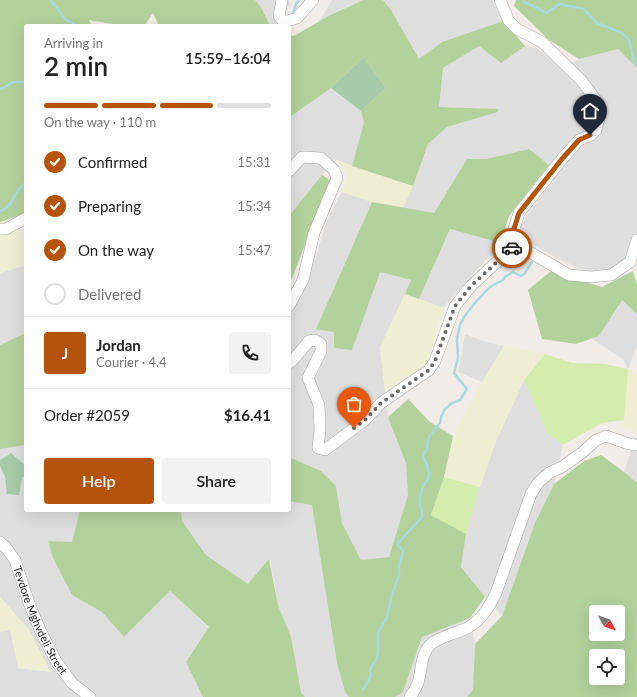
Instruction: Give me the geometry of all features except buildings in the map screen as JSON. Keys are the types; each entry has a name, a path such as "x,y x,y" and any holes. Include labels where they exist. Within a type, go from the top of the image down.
{"street":[{"path":"282,0 279,16 284,22 297,18 313,0"},
{"path":"500,0 509,21 517,29 542,42 581,80 595,99 600,114 596,130 590,135 579,140 519,213 513,232 516,244 569,275 591,277 611,275 630,262 637,240"},
{"path":"291,169 302,157 321,158 334,170 337,178 314,233 303,280 291,302"},
{"path":"0,229 6,229 24,219"},
{"path":"291,361 309,341 315,340 321,344 321,351 308,378 318,404 320,430 318,448 325,450 365,420 381,403 429,370 435,361 455,306 471,286 516,244"},
{"path":"410,697 414,693 418,683 424,654 430,645 440,639 467,628 479,620 488,608 496,593 531,494 538,483 583,452 596,440 606,436 629,444 637,445"},
{"name":"Tevdore Mghvdeli Street","path":"0,542 15,560 29,603 41,632 56,661 72,683 87,696"}],"shaded area":[{"path":"255,0 289,0 290,5 278,24 269,24 261,7"},
{"path":"332,0 364,0 332,13 319,22"},
{"path":"383,0 492,0 503,21 442,42 419,60 391,10"},
{"path":"479,46 501,63 525,46 537,48 561,68 579,59 618,49 637,68 637,235 633,250 618,270 593,275 545,252 522,238 521,224 545,190 549,166 529,149 486,159 467,159 434,213 403,208 413,186 428,144 447,127 498,112 498,109 439,107 443,68"},
{"path":"331,88 361,111 364,122 352,166 335,159 291,214 291,116"},
{"path":"335,159 413,186 403,208 372,202 342,192 347,173"},
{"path":"342,192 372,202 316,329 380,272 412,280 380,347 388,417 406,463 408,495 389,557 361,560 342,523 336,486 321,471 291,458 291,307 307,283 328,218"},
{"path":"16,217 24,243 24,266 0,273 0,222"},
{"path":"450,229 501,243 443,308 419,299"},
{"path":"24,266 24,334 0,345 0,273"},
{"path":"405,294 443,308 427,365 385,391 380,347"},
{"path":"622,299 637,314 637,346 628,369 624,360 592,339 599,336"},
{"path":"465,334 483,341 504,346 482,382 458,372"},
{"path":"504,346 545,354 524,380 496,441 480,487 444,477 453,436 482,382"},
{"path":"628,369 637,373 637,433 623,427"},
{"path":"524,380 548,434 563,445 554,484 535,523 502,616 461,567 466,534 480,487 496,441"},
{"path":"637,434 637,483 624,472"},
{"path":"24,445 24,464 11,453 0,460 0,449"},
{"path":"0,466 5,477 24,477 24,512 80,512 72,542 72,595 102,612 124,637 170,591 209,628 186,662 203,697 0,697 0,632 10,629 19,668 50,672 29,630 0,597"},
{"path":"291,501 312,504 337,663 345,692 349,697 305,697 301,692 291,637 278,605 270,559 248,584 206,555 181,521 181,512 291,512"},
{"path":"0,597 29,630 51,672 18,668 10,629 0,632"},
{"path":"470,618 475,644 473,691 467,697 395,697 403,692 422,637"}],"green space":[{"path":"0,0 255,0 261,7 269,24 158,24 153,13 145,24 113,24 89,20 91,24 24,24 24,215 0,222"},
{"path":"364,0 383,0 391,10 419,59 442,42 503,21 525,46 501,63 479,46 443,68 439,107 498,109 498,112 447,127 428,144 413,186 352,166 364,122 361,111 386,88 364,57 331,88 291,116 291,35 294,36 332,14"},
{"path":"516,0 637,0 637,68 618,49 579,59 549,40 514,6"},
{"path":"364,57 386,88 361,111 331,88"},
{"path":"529,149 549,165 509,216 501,243 450,229 419,299 405,294 411,280 380,272 352,350 334,348 334,332 316,329 372,202 434,213 467,159 486,159"},
{"path":"322,175 330,180 291,280 291,214"},
{"path":"551,271 602,287 633,271 637,285 637,314 622,300 599,336 576,344 542,339 528,290"},
{"path":"24,334 24,445 0,449 0,345"},
{"path":"545,354 572,363 605,364 628,369 624,420 602,423 563,445 548,434 524,380"},
{"path":"408,399 430,422 453,436 444,477 431,515 466,534 461,567 485,597 470,618 422,637 403,692 395,697 349,697 345,692 337,663 312,505 291,501 291,458 321,471 336,486 342,523 361,560 389,557 408,495 406,463 388,417"},
{"path":"11,453 24,464 24,477 22,477 19,495 7,494 5,477 0,466 0,460"},
{"path":"601,455 637,483 637,697 467,697 473,690 475,644 502,616 535,523 554,484 584,461"},
{"path":"444,477 480,487 466,534 431,515"},
{"path":"80,512 181,512 182,521 206,555 248,584 269,559 278,605 291,637 301,692 305,697 203,697 186,662 209,627 170,591 124,637 102,612 72,595 53,558 48,541 72,542"}],"waterway":[{"path":"51,0 65,19 74,24"},
{"path":"292,16 299,0"},
{"path":"523,0 524,2 547,13 559,4 584,9 597,23 622,33 629,40 634,62 637,64"},
{"path":"0,88 2,89 13,82 24,82"},
{"path":"0,211 9,205 24,184"},
{"path":"363,690 371,675 370,670 377,658 378,633 387,618 391,597 399,575 399,565 403,553 398,545 399,542 422,517 420,498 423,486 428,479 429,473 423,457 427,449 428,440 440,423 445,409 452,403 460,400 467,389 454,373 458,358 457,339 460,325 474,304 490,287 503,280 513,272 521,276 525,273 532,262"}],"way so far":[{"path":"354,428 365,420 381,403 429,370 435,361 455,306 471,286 512,248"}],"route":[{"path":"512,248 516,244 513,232 519,213 579,140 590,135"}]}
